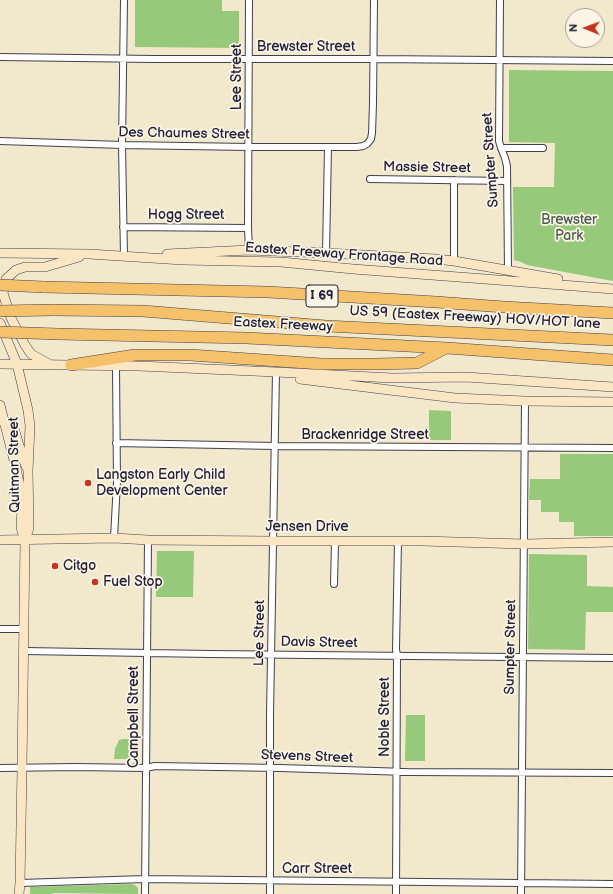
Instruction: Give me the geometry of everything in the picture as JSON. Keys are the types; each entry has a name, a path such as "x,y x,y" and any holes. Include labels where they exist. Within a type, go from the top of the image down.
{"highway":[{"name":"I 69","path":"0,285 268,292 613,313"},
{"name":"US 59 (Eastex Freeway) HOV/HOT lane","path":"0,311 143,311 326,326 608,340"},
{"name":"Eastex Freeway","path":"0,332 246,338 447,348 608,359"},
{"path":"71,365 135,355 190,354 322,364 417,363 447,348"}],"main road":[{"path":"124,256 249,250 454,261 613,289"},
{"name":"Eastex Freeway Frontage Road","path":"0,253 88,254 183,260 281,262 613,289"},
{"path":"50,364 31,354 21,338 11,318 3,293 6,279 16,270 25,267 45,267 88,254"},
{"name":"Quitman Street","path":"0,323 17,364 28,410 30,426 28,471 29,528 25,540 19,894"},
{"path":"0,364 50,364 116,367 139,366 392,378 466,377 613,387"},
{"path":"276,372 289,377 455,398 525,401 613,402"},
{"name":"Quitman Street","path":"0,405 15,464 20,492 21,528 25,540"},
{"path":"4,423 8,422 13,425 28,471"},
{"name":"Jensen Drive","path":"0,540 114,538 273,542 422,541 524,544 613,542"}],"street":[{"path":"124,0 122,145 124,256"},
{"name":"Lee Street","path":"249,0 249,250"},
{"path":"373,59 374,0"},
{"name":"Sumpter Street","path":"500,0 499,141 507,166 508,270"},
{"name":"Brewster Street","path":"0,57 613,61"},
{"name":"Des Chaumes Street","path":"0,141 249,147 363,146 371,139 372,133 373,59"},
{"path":"326,253 328,147"},
{"path":"501,148 543,148"},
{"name":"Massie Street","path":"370,179 507,181"},
{"path":"454,180 454,261"},
{"name":"Hogg Street","path":"123,227 248,228"},
{"path":"114,538 117,482 116,367"},
{"name":"Lee Street","path":"270,894 270,714 276,372"},
{"name":"Sumpter Street","path":"521,894 525,401"},
{"name":"Brackenridge Street","path":"116,443 275,446 613,448"},
{"name":"Campbell Street","path":"145,894 148,540"},
{"name":"Noble Street","path":"396,894 396,649 398,541"},
{"path":"334,584 335,542"},
{"path":"0,629 24,629"},
{"name":"Davis Street","path":"24,651 613,658"},
{"name":"Stevens Street","path":"0,768 146,768 155,766 397,772 613,772"},
{"name":"Carr Street","path":"20,883 145,879 613,884"}],"green space":[{"path":"135,0 222,0 222,11 239,11 239,48 135,47"},
{"name":"Brewster Park","path":"509,70 613,71 613,281 527,265 514,260 513,187 554,187 555,143 509,142"},
{"path":"429,410 451,411 451,440 429,440"},
{"path":"560,454 613,454 613,536 574,536 574,522 559,522 559,512 541,512 541,500 529,500 530,479 560,479"},
{"path":"157,551 194,551 193,597 156,597"},
{"path":"529,554 587,555 587,586 613,587 613,612 586,612 585,650 528,649"},
{"path":"406,715 425,715 425,761 405,761"},
{"path":"138,739 137,759 114,759 115,749 119,740"},
{"path":"131,884 138,888 138,894 30,894 30,887"}],"place":[{"name":"Langston Early Child Development Center","path":"88,483"},
{"name":"Citgo","path":"55,566"},
{"name":"Fuel Stop","path":"95,582"}]}
